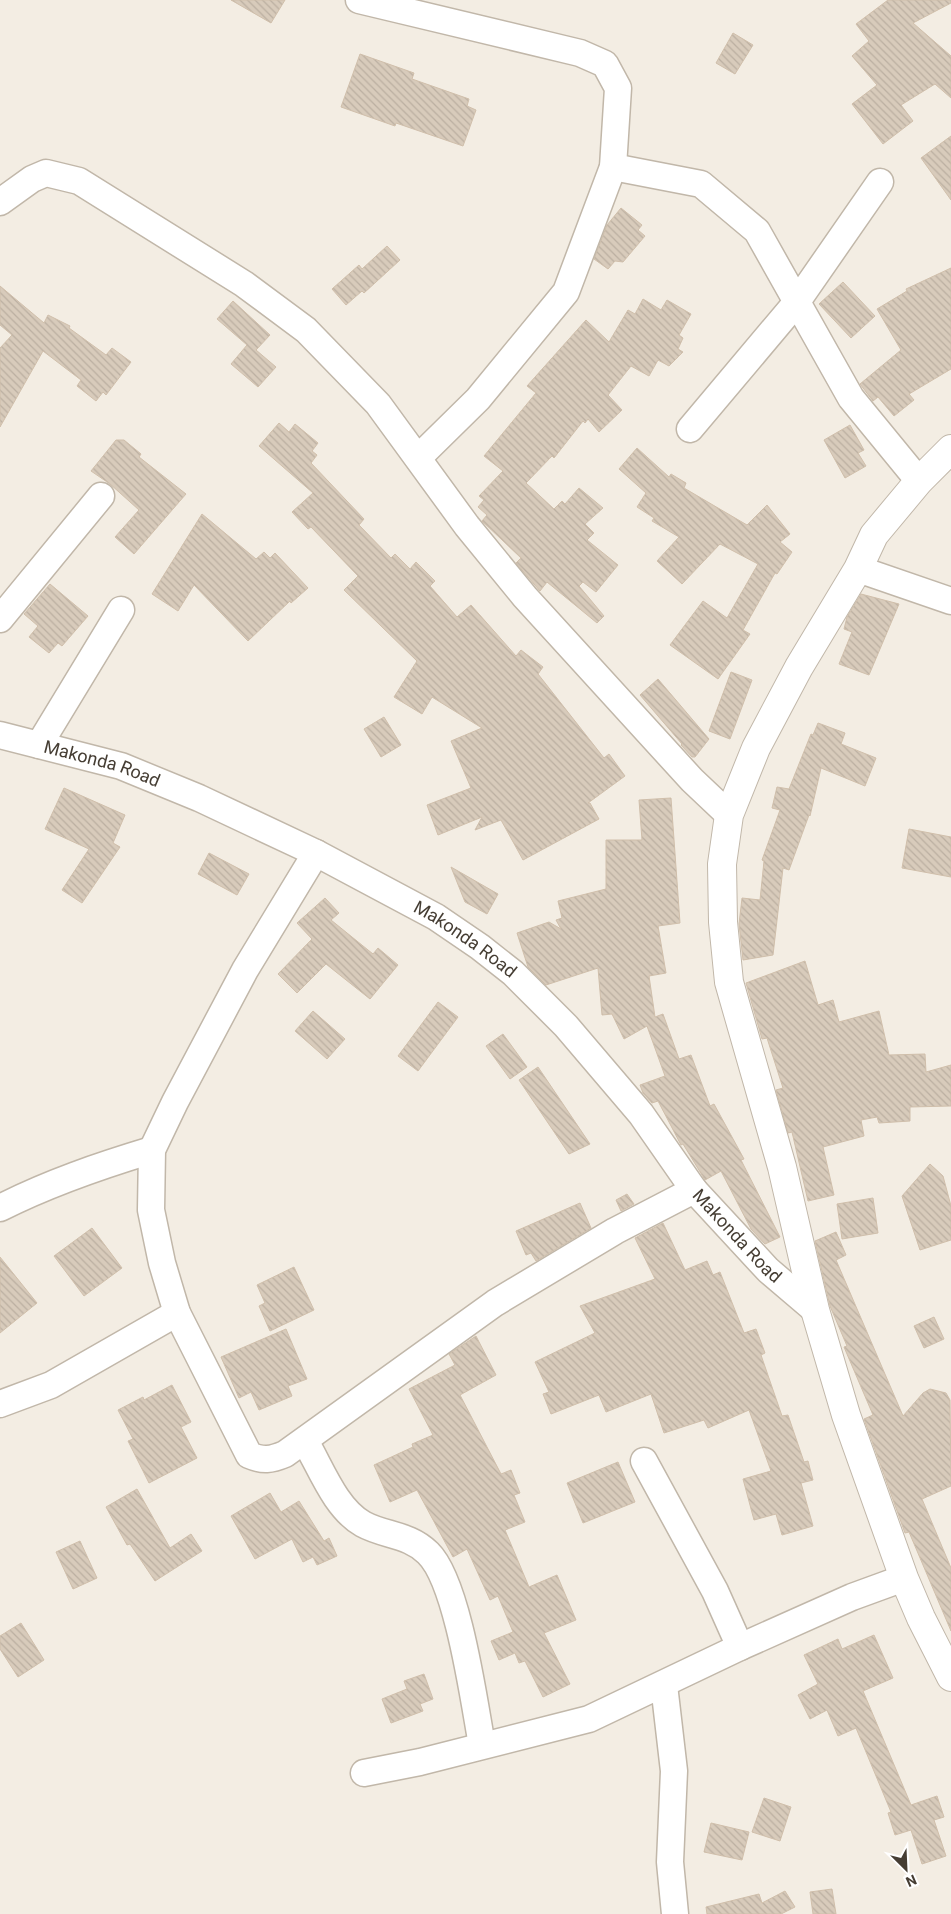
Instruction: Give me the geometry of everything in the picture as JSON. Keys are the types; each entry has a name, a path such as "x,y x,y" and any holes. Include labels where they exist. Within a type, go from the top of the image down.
{"street":[{"path":"359,0 580,53 605,64 618,88 613,167 566,292 478,399 418,458"},
{"path":"613,167 701,184 757,231 851,398 919,481"},
{"path":"0,202 32,179 46,173 79,181 244,284 306,330 378,404 467,526 525,597 692,780 729,815"},
{"path":"690,429 796,303 880,182"},
{"path":"951,449 919,481 874,535 858,569 799,667 756,748 729,815 722,864 723,922 729,982 782,1167 815,1310 846,1415 904,1578 921,1618 951,1675"},
{"path":"0,620 101,496"},
{"path":"858,569 951,601"},
{"path":"38,745 122,610"},
{"name":"Makonda Road","path":"0,735 121,766 199,798 316,853 436,917 513,973 566,1026 630,1100 694,1190 768,1270 815,1310"},
{"path":"316,853 245,970 175,1102 152,1150 151,1210 162,1263 177,1313 250,1455 261,1460 273,1459 305,1441 495,1303 600,1239 694,1190"},
{"path":"0,1208 38,1188 152,1150"},
{"path":"0,1404 51,1385 177,1313"},
{"path":"305,1441 350,1515 381,1531 408,1538 429,1554 443,1579 457,1619 482,1745"},
{"path":"644,1461 716,1591 740,1647"},
{"path":"364,1773 420,1762 482,1745 545,1732 589,1719 664,1685 740,1647 852,1597 904,1578"},
{"path":"664,1685 674,1771 670,1862 675,1914"}],"building":[{"path":"231,0 285,0 271,23"},
{"path":"888,0 951,0 951,3 913,23 951,56 951,98 935,84 901,105 913,121 883,144 852,104 877,85 852,56 869,41 856,24"},
{"path":"733,33 753,45 735,74 716,63"},
{"path":"360,54 414,73 412,79 469,99 467,106 476,110 463,146 396,123 395,126 341,107"},
{"path":"951,136 951,200 921,158"},
{"path":"621,208 642,225 638,230 645,236 623,262 615,261 608,269 594,259 607,225"},
{"path":"387,246 400,260 364,293 362,291 346,305 332,289 359,265 362,269"},
{"path":"951,268 951,369 909,394 914,400 894,416 878,397 873,401 860,384 901,350 877,309 907,291 906,289"},
{"path":"843,282 875,316 851,338 819,304"},
{"path":"0,286 44,323 48,315 70,326 69,328 106,355 112,348 131,362 106,395 103,392 96,401 77,386 81,380 43,351 0,427 0,348 12,335 0,325"},
{"path":"643,299 661,310 667,300 691,314 679,335 683,338 678,349 683,352 669,366 658,360 649,376 631,366 608,395 622,410 599,432 588,419 585,423 583,421 554,458 552,456 526,483 554,509 562,501 565,504 579,488 603,508 585,524 594,533 587,540 618,565 596,592 583,582 579,586 604,616 597,623 547,582 540,591 516,563 521,558 482,521 487,515 478,507 484,500 479,496 503,471 484,456 536,393 527,386 586,320 609,342 628,310 635,314"},
{"path":"233,301 270,335 256,350 276,367 258,387 231,364 247,345 217,319"},
{"path":"279,423 289,432 295,424 318,443 312,451 317,455 311,463 364,519 359,525 391,558 395,554 410,569 416,562 435,581 430,586 457,617 471,605 516,656 521,650 543,667 538,674 604,758 609,754 625,776 588,803 590,803 599,819 523,860 501,820 475,830 482,817 438,835 427,805 471,788 451,741 482,728 432,697 422,714 394,697 417,661 344,590 358,576 311,527 308,529 292,512 313,493 259,446"},
{"path":"850,425 864,450 858,453 866,466 845,478 824,440"},
{"path":"116,440 124,440 141,454 139,457 186,494 134,554 115,537 139,510 110,484 91,471"},
{"path":"637,448 669,477 671,474 686,483 684,488 747,525 767,505 790,534 780,542 792,552 777,574 775,573 743,630 750,634 718,679 670,645 703,601 727,618 758,564 720,544 682,584 657,561 679,537 652,521 654,518 637,507 646,493 619,469"},
{"path":"202,514 256,559 264,552 270,558 275,553 308,588 291,603 290,601 248,641 194,585 178,611 152,594"},
{"path":"50,584 88,616 62,646 58,643 49,653 29,637 38,626 24,614"},
{"path":"861,594 899,604 869,675 839,664 852,632 844,629 847,617"},
{"path":"731,672 752,680 730,739 709,731"},
{"path":"658,679 709,739 695,757 692,757 681,745 640,695"},
{"path":"384,717 401,745 381,757 364,729"},
{"path":"818,723 845,733 841,744 876,758 865,786 821,768 810,816 789,870 783,868 773,955 743,960 739,924 742,898 760,900 764,861 762,860 780,810 772,808 777,787 789,789 811,734 813,735"},
{"path":"64,788 125,815 113,843 120,847 82,903 62,890 89,849 45,829"},
{"path":"671,798 680,923 658,926 666,973 649,976 655,1017 663,1014 679,1059 691,1055 710,1106 714,1104 744,1159 741,1160 780,1237 765,1244 751,1229 721,1171 705,1180 683,1144 681,1145 658,1101 652,1103 643,1093 640,1085 665,1076 647,1026 624,1039 612,1014 602,1015 598,968 546,985 528,967 517,933 549,922 561,929 556,920 562,918 558,901 606,889 606,840 642,840 639,800"},
{"path":"909,829 951,837 951,877 902,868"},
{"path":"209,853 249,874 237,895 198,874"},
{"path":"451,867 498,894 487,914 465,902"},
{"path":"325,898 339,913 331,920 373,954 378,948 398,965 370,999 326,964 297,993 278,974 312,939 297,923"},
{"path":"805,961 818,1005 833,1000 839,1022 879,1011 889,1055 925,1054 926,1072 951,1065 951,1106 910,1107 910,1121 879,1123 877,1117 861,1120 864,1136 823,1147 834,1195 808,1201 792,1132 788,1133 776,1090 783,1088 767,1038 762,1039 746,983"},
{"path":"438,1002 458,1017 418,1071 398,1056"},
{"path":"313,1011 345,1039 327,1059 295,1031"},
{"path":"503,1034 527,1067 510,1079 486,1046"},
{"path":"538,1067 590,1144 569,1154 519,1080"},
{"path":"930,1164 943,1176 951,1206 951,1240 920,1250 902,1196"},
{"path":"627,1194 634,1204 621,1211 616,1200"},
{"path":"873,1198 878,1233 842,1239 837,1204"},
{"path":"580,1203 591,1228 536,1261 531,1253 526,1255 516,1231"},
{"path":"663,1223 685,1270 707,1261 713,1275 720,1272 744,1333 756,1329 765,1353 761,1355 782,1416 788,1415 804,1462 808,1461 813,1480 801,1483 813,1526 782,1535 776,1514 754,1520 743,1479 771,1471 749,1410 708,1428 704,1420 664,1433 651,1394 606,1412 599,1395 551,1414 543,1394 549,1392 535,1362 595,1333 580,1306 655,1279 635,1238"},
{"path":"92,1228 122,1268 84,1296 54,1256"},
{"path":"836,1232 846,1255 836,1260 903,1416 923,1393 930,1389 946,1393 950,1400 951,1486 922,1499 951,1568 951,1631 909,1532 905,1533 864,1419 873,1415 844,1347 847,1346 830,1306 815,1241"},
{"path":"0,1257 37,1303 0,1333"},
{"path":"294,1267 314,1310 270,1331 259,1306 265,1303 257,1285"},
{"path":"934,1317 944,1339 924,1348 914,1326"},
{"path":"286,1329 307,1379 288,1386 292,1396 259,1410 251,1392 239,1398 221,1357"},
{"path":"476,1336 496,1375 460,1395 501,1474 511,1470 520,1493 514,1495 525,1522 505,1530 529,1587 557,1575 576,1620 544,1633 570,1684 543,1697 525,1661 519,1663 515,1653 499,1660 491,1641 513,1632 498,1596 490,1600 467,1549 453,1557 417,1490 390,1502 374,1465 413,1447 412,1444 433,1435 409,1389 455,1365 449,1354"},
{"path":"172,1385 191,1422 181,1427 197,1458 149,1483 128,1441 133,1439 118,1410 143,1397 144,1400"},
{"path":"618,1462 635,1502 583,1523 567,1483"},
{"path":"137,1489 170,1548 191,1534 202,1551 155,1581 130,1544 127,1545 106,1507"},
{"path":"270,1493 281,1512 299,1501 324,1541 329,1538 337,1556 317,1565 313,1557 303,1562 292,1539 255,1559 231,1516"},
{"path":"80,1541 97,1578 73,1589 56,1552"},
{"path":"21,1623 44,1660 18,1677 0,1649 0,1636"},
{"path":"874,1635 893,1678 863,1691 911,1805 937,1796 944,1817 934,1820 946,1856 922,1864 911,1830 895,1835 888,1813 891,1812 856,1728 838,1736 827,1710 810,1719 798,1695 818,1684 804,1655 838,1639 842,1649"},
{"path":"424,1674 433,1699 420,1704 423,1711 391,1723 382,1699 407,1689 404,1681"},
{"path":"764,1798 791,1807 780,1841 752,1832"},
{"path":"711,1823 749,1832 742,1860 704,1852"},
{"path":"832,1889 836,1914 813,1914 810,1892"},
{"path":"785,1891 795,1907 781,1914 707,1914 706,1907 759,1894 762,1903"}]}
